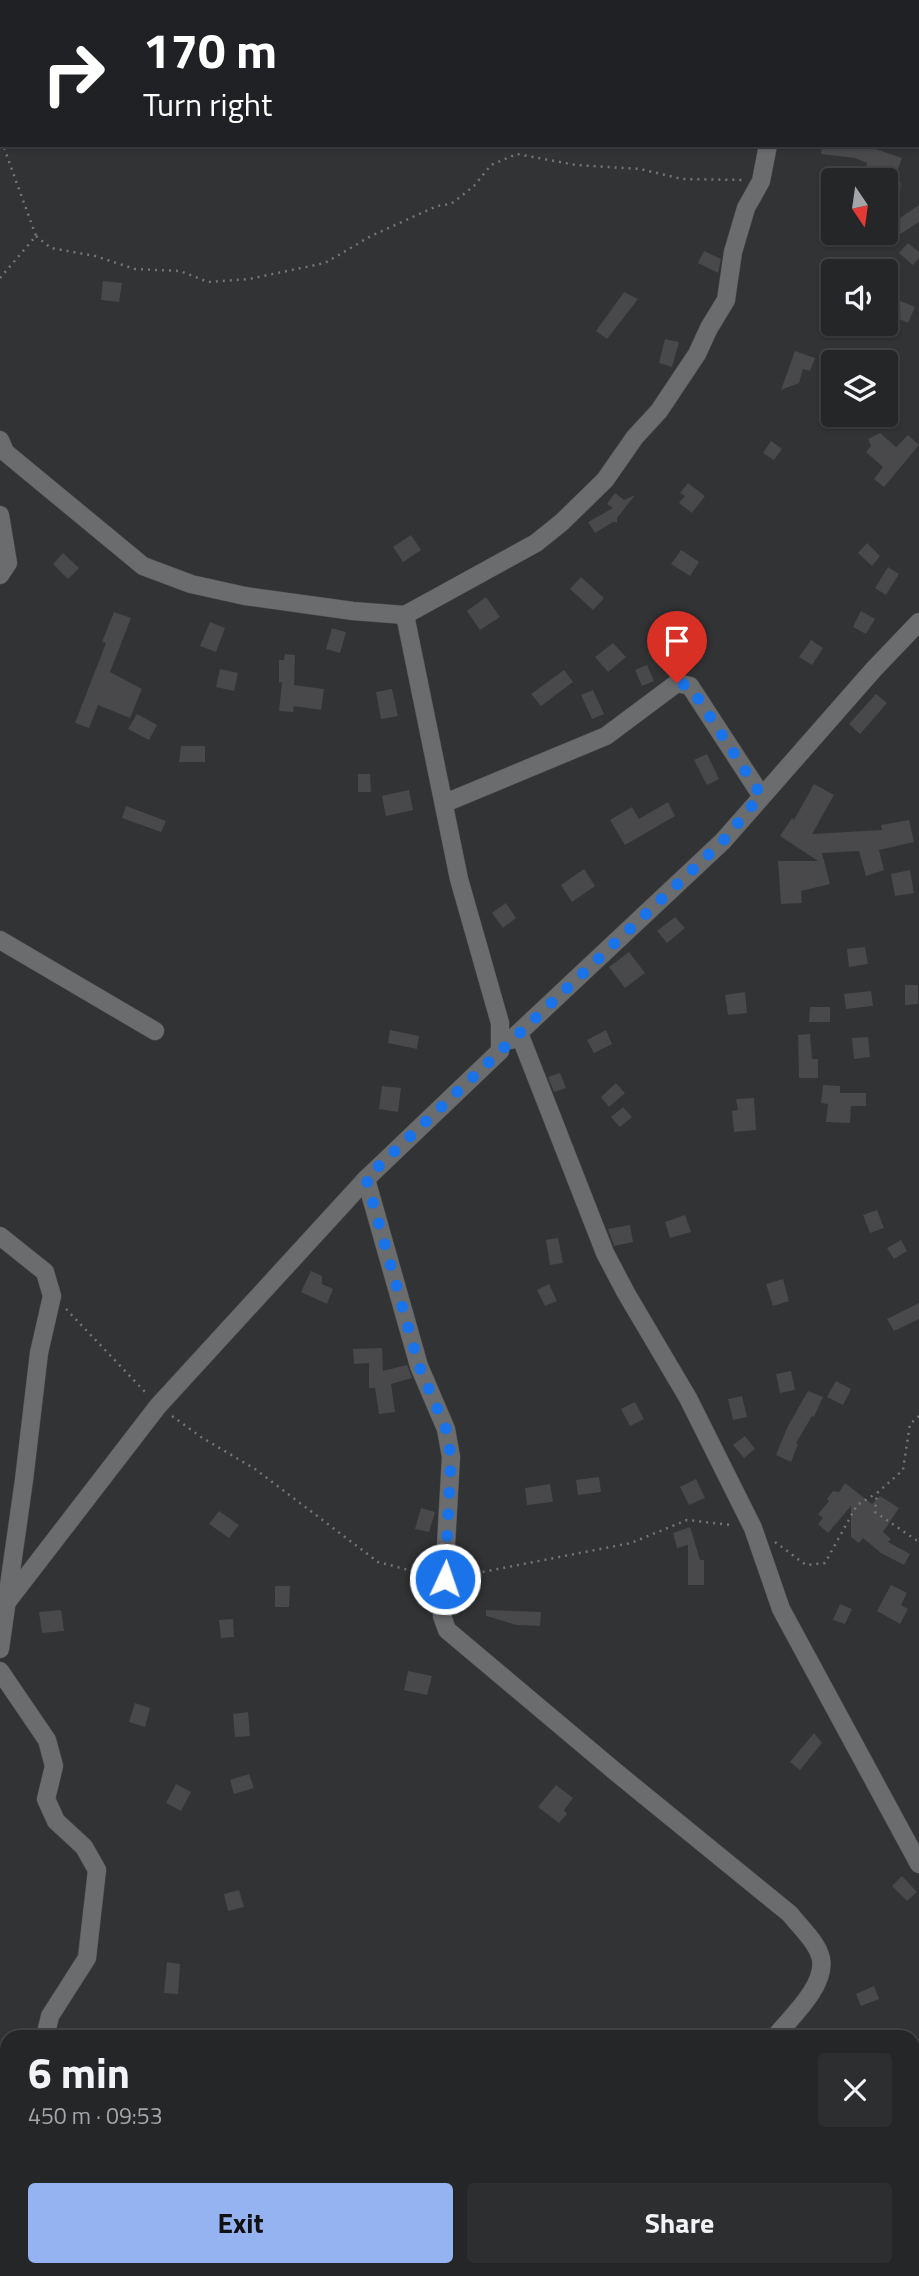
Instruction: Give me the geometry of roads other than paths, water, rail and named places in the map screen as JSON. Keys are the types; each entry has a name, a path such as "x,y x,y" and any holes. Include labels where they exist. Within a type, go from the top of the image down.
{"street":[{"path":"2,453 142,566 191,584 245,596 353,611 405,615 536,543 562,522 604,480 635,437 659,411 698,355 709,328 726,300 733,252 746,208 761,181 768,147"},
{"path":"0,515 8,563 0,575"},
{"path":"405,615 459,879 500,1023 500,1051"},
{"path":"7,1602 158,1406 366,1178 723,841 761,795 919,622"},
{"path":"445,803 606,736 677,683 690,686 761,795"},
{"path":"0,940 155,1031"},
{"path":"519,1033 605,1253 625,1293 688,1398 753,1528 781,1609 919,1864"},
{"path":"366,1178 419,1366 446,1429 451,1457 442,1616 447,1630 790,1914 810,1939 821,1960 817,1986 781,2030"},
{"path":"0,1236 45,1272 52,1296 39,1353 0,1649"},
{"path":"0,1671 47,1740 54,1766 46,1799 56,1821 83,1847 97,1870 87,1958 50,2016 47,2030"}]}
